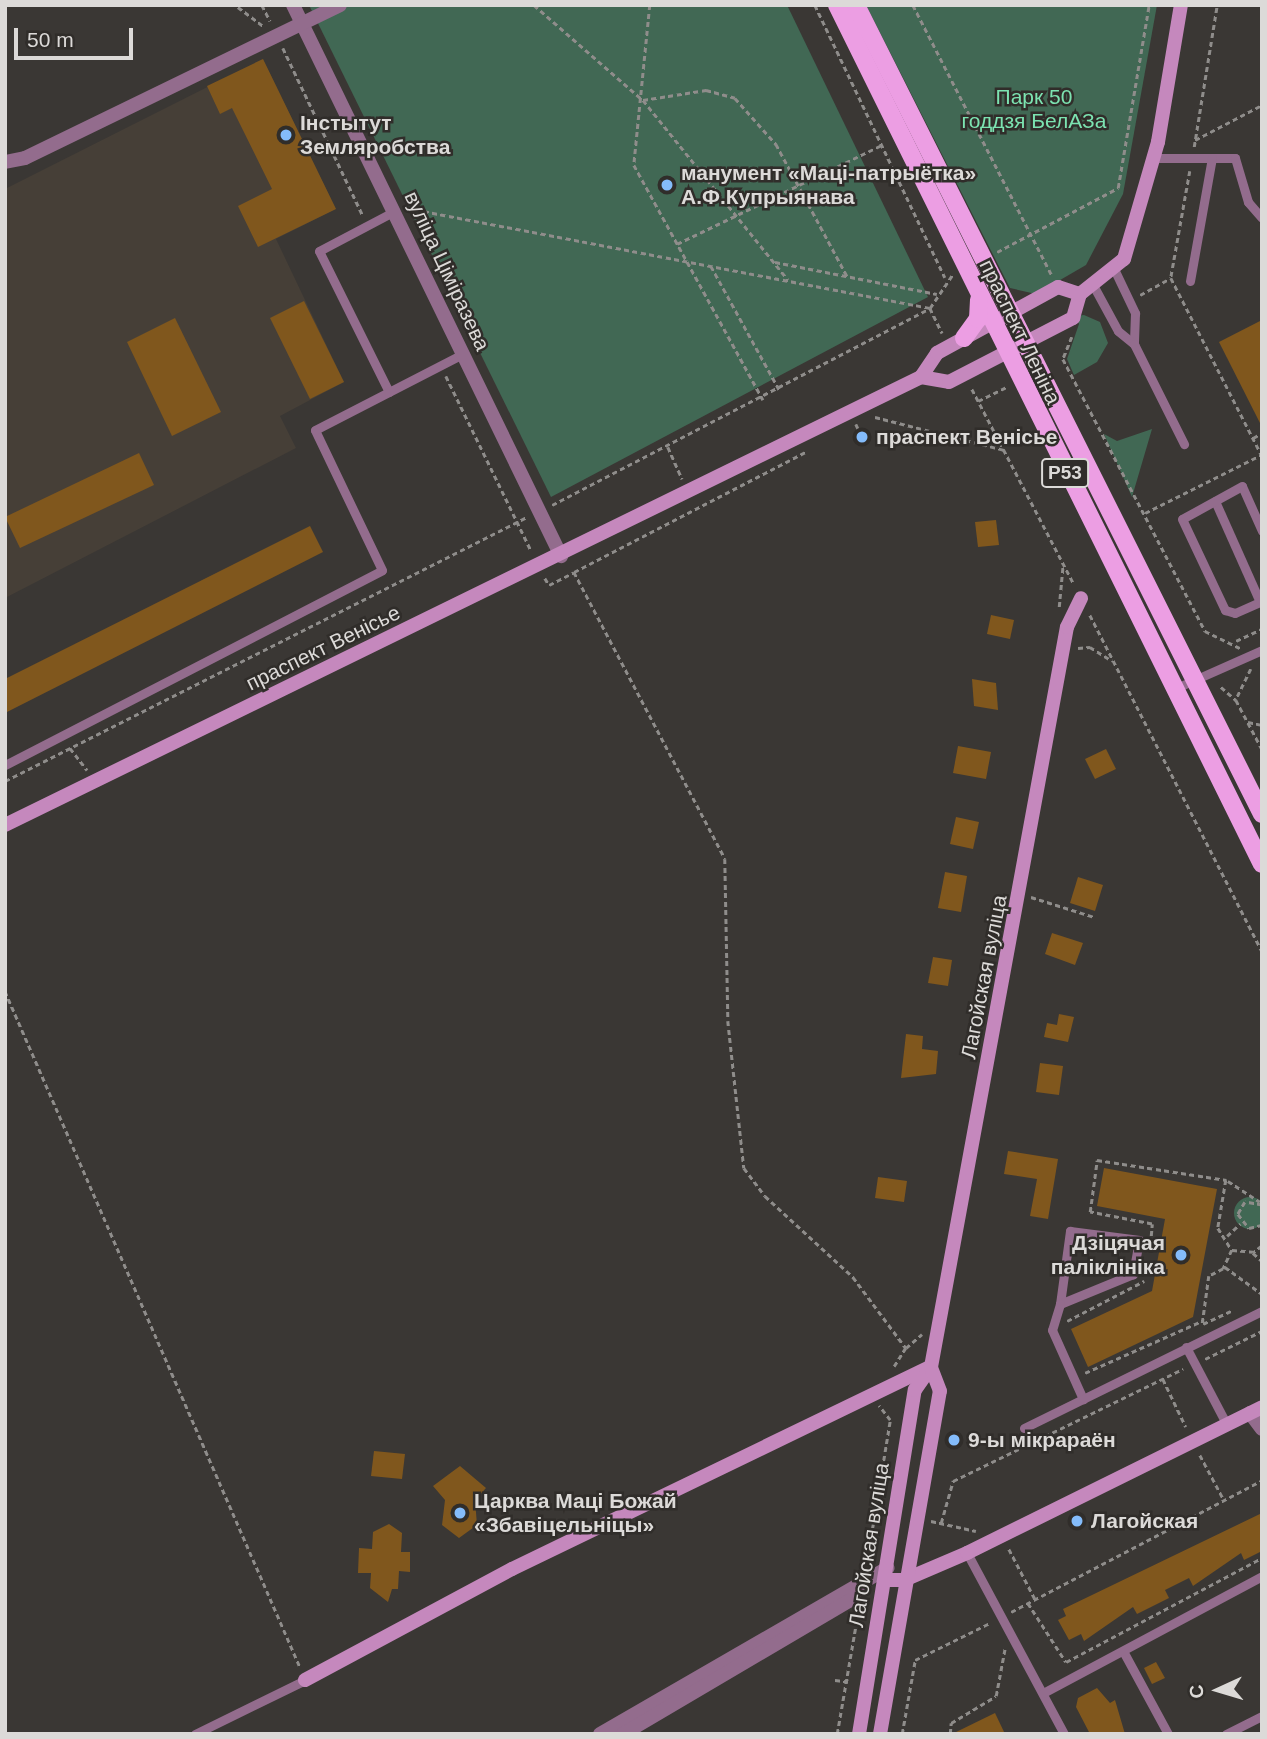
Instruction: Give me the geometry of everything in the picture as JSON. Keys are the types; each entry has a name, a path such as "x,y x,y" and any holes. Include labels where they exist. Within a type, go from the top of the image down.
{"main road":[{"name":"праспект Леніна","path":"837,5 1005,354 1262,863"},
{"name":"праспект Леніна","path":"856,5 1262,814"},
{"path":"1058,287 1087,289 1115,271 1134,236 1154,158 1181,5"},
{"name":"праспект Венісье","path":"5,825 540,567 921,377 957,342 1058,287"},
{"name":"праспект Венісье","path":"921,377 949,382 1024,344 1073,318 1087,289"},
{"path":"957,342 978,319 979,300"},
{"name":"Лагойская вуліца","path":"859,1734 915,1390 931,1367 1021,895 1067,627 1081,598"},
{"path":"305,1680 512,1569 931,1367"},
{"name":"Лагойская вуліца","path":"880,1734 904,1575 940,1391 931,1367"},
{"path":"886,1574 904,1575 967,1553 1256,1410"}],"street":[{"name":"вуліца Ціміразева","path":"293,5 394,208 537,512 561,556"},
{"path":"5,162 278,37 340,5"},
{"path":"1256,1410 1262,1429"},
{"path":"600,1734 886,1574"},
{"path":"623,1734 886,1574"}],"lane":[{"path":"1154,158 1235,158 1248,202 1262,218"},
{"path":"1190,281 1212,158"},
{"path":"388,392 319,251 394,208"},
{"path":"1115,271 1135,313 1134,344"},
{"path":"1087,289 1118,331 1134,344 1184,444"},
{"path":"5,765 382,570 315,430 463,354"},
{"path":"1215,501 1261,601 1235,613 1225,610 1181,519 1242,486 1262,531"},
{"path":"1174,689 1262,650"},
{"path":"1060,1304 1133,1274 1139,1240 1070,1231 1060,1304 1052,1330 1083,1399"},
{"path":"1024,1428 1262,1311"},
{"path":"1186,1348 1227,1425"},
{"path":"967,1553 997,1619 1064,1734"},
{"path":"1042,1693 1262,1576"},
{"path":"1123,1651 1168,1734"},
{"path":"195,1734 305,1680"},
{"path":"1226,1734 1262,1716"}],"path":[{"path":"534,5 643,100 731,217 774,261 788,280"},
{"path":"650,5 643,100 634,165 763,400"},
{"path":"5,781 763,400 930,308 945,278 815,5"},
{"path":"913,5 1058,287"},
{"path":"1031,234 1118,188 1149,5"},
{"path":"1144,514 1261,455 1171,278 1217,5"},
{"path":"238,7 278,37 364,218 394,208 930,308 957,342"},
{"path":"643,100 724,91 757,118 799,185 847,276"},
{"path":"1195,140 1262,105"},
{"path":"676,244 882,145"},
{"path":"774,261 937,295"},
{"path":"711,266 780,391"},
{"path":"1077,325 1063,359 1205,631 1236,641 1246,657 1252,671 1236,700"},
{"path":"441,365 549,586 820,444"},
{"path":"964,374 1262,951"},
{"path":"844,432 875,416 1004,450"},
{"path":"1253,438 1262,433"},
{"path":"668,447 688,492"},
{"path":"574,572 725,859 729,1021 744,1168 765,1196 827,1247 906,1348 891,1370"},
{"path":"1236,641 1262,629"},
{"path":"1059,673 1084,646 1115,663"},
{"path":"1221,687 1236,700 1262,749"},
{"path":"1247,721 1262,725"},
{"path":"70,748 95,780"},
{"path":"1021,895 1094,916"},
{"path":"5,991 305,1680"},
{"path":"1226,1180 1262,1205"},
{"path":"1227,1236 1241,1223 1242,1206 1262,1205"},
{"path":"1241,1223 1262,1225"},
{"path":"1206,1358 1197,1342 1209,1276 1225,1267 1232,1250 1253,1252 1262,1246"},
{"path":"1253,1252 1262,1261"},
{"path":"1225,1267 1262,1294"},
{"path":"941,1523 953,1481 1262,1331"},
{"path":"902,1734 915,1660 1262,1480"},
{"path":"1028,1603 1066,1662 1262,1558"},
{"path":"997,1619 999,1634"},
{"path":"950,1734 951,1723 996,1696 1005,1646"}],"shaded area":[{"path":"263,59 336,209 276,239 344,382 280,416 296,448 5,598 5,189"}],"green space":[{"path":"309,5 787,5 928,297 551,497"},
{"name":"Парк 50 годдзя БелАЗа","path":"866,5 1157,5 1123,194 1086,265 1036,294 1010,288"},
{"path":"1084,315 1100,322 1108,343 1097,362 1074,375 1067,359 1079,324 1076,316"},
{"path":"1152,429 1132,497 1104,434 1117,441"},
{"path":"1250,1197 1261,1202 1266,1213 1261,1224 1250,1229 1239,1224 1234,1213 1239,1202"}],"building":[{"path":"263,59 336,209 258,247 238,206 272,189 232,108 220,114 207,86"},
{"path":"304,301 344,382 310,399 270,318"},
{"path":"175,318 221,412 172,436 127,342"},
{"path":"1262,320 1262,427 1219,342"},
{"path":"139,453 154,485 20,548 5,517"},
{"path":"996,520 999,545 978,547 975,522"},
{"path":"310,526 323,552 5,713 5,679"},
{"path":"991,615 1014,620 1010,639 987,634"},
{"path":"972,679 996,683 998,710 974,706"},
{"path":"958,746 991,752 986,779 953,773"},
{"path":"1106,749 1116,769 1095,779 1085,759"},
{"path":"956,817 979,822 973,849 950,844"},
{"path":"945,872 967,876 961,912 938,908"},
{"path":"1078,877 1103,885 1095,911 1070,903"},
{"path":"1052,933 1083,943 1075,965 1045,954"},
{"path":"933,957 952,960 948,986 928,983"},
{"path":"1059,1014 1074,1017 1068,1042 1044,1037 1047,1023 1057,1025"},
{"path":"906,1034 923,1036 922,1049 938,1051 936,1074 901,1078"},
{"path":"1040,1063 1063,1066 1059,1095 1036,1092"},
{"path":"1008,1151 1058,1159 1048,1219 1030,1216 1037,1179 1004,1174"},
{"name":"Дзіцячая паліклініка","path":"1104,1168 1217,1189 1193,1317 1088,1367 1071,1329 1152,1291 1165,1219 1097,1206"},
{"path":"878,1177 907,1181 904,1202 875,1198"},
{"path":"374,1451 405,1454 402,1479 371,1476"},
{"name":"Царква Маці Божай «Збавіцельніцы»","path":"460,1466 486,1488 475,1500 477,1525 459,1538 442,1525 445,1500 433,1486"},
{"path":"1262,1513 1262,1551 1244,1560 1241,1553 1193,1586 1189,1578 1165,1590 1169,1598 1137,1614 1133,1607 1084,1641 1081,1634 1069,1640 1058,1620 1066,1616 1063,1609"},
{"path":"389,1524 402,1533 401,1552 410,1552 410,1572 399,1571 398,1589 392,1589 388,1602 370,1588 371,1573 358,1573 359,1548 372,1549 373,1532"},
{"path":"1156,1662 1165,1678 1152,1684 1144,1668"},
{"path":"1097,1688 1110,1703 1115,1700 1125,1734 1090,1734 1076,1707 1078,1698"},
{"path":"995,1713 1005,1734 952,1734"}],"place":[{"name":"Інстытут Земляробства","path":"286,135"},
{"name":"манумент «Маці-патрыётка» А.Ф.Купрыянава","path":"667,185"},
{"name":"праспект Венісье","path":"862,437"},
{"name":"Дзіцячая паліклініка","path":"1181,1255"},
{"name":"9-ы мікрараён","path":"954,1440"},
{"name":"Царква Маці Божай «Збавіцельніцы»","path":"460,1513"},
{"name":"Лагойская","path":"1077,1521"}]}
